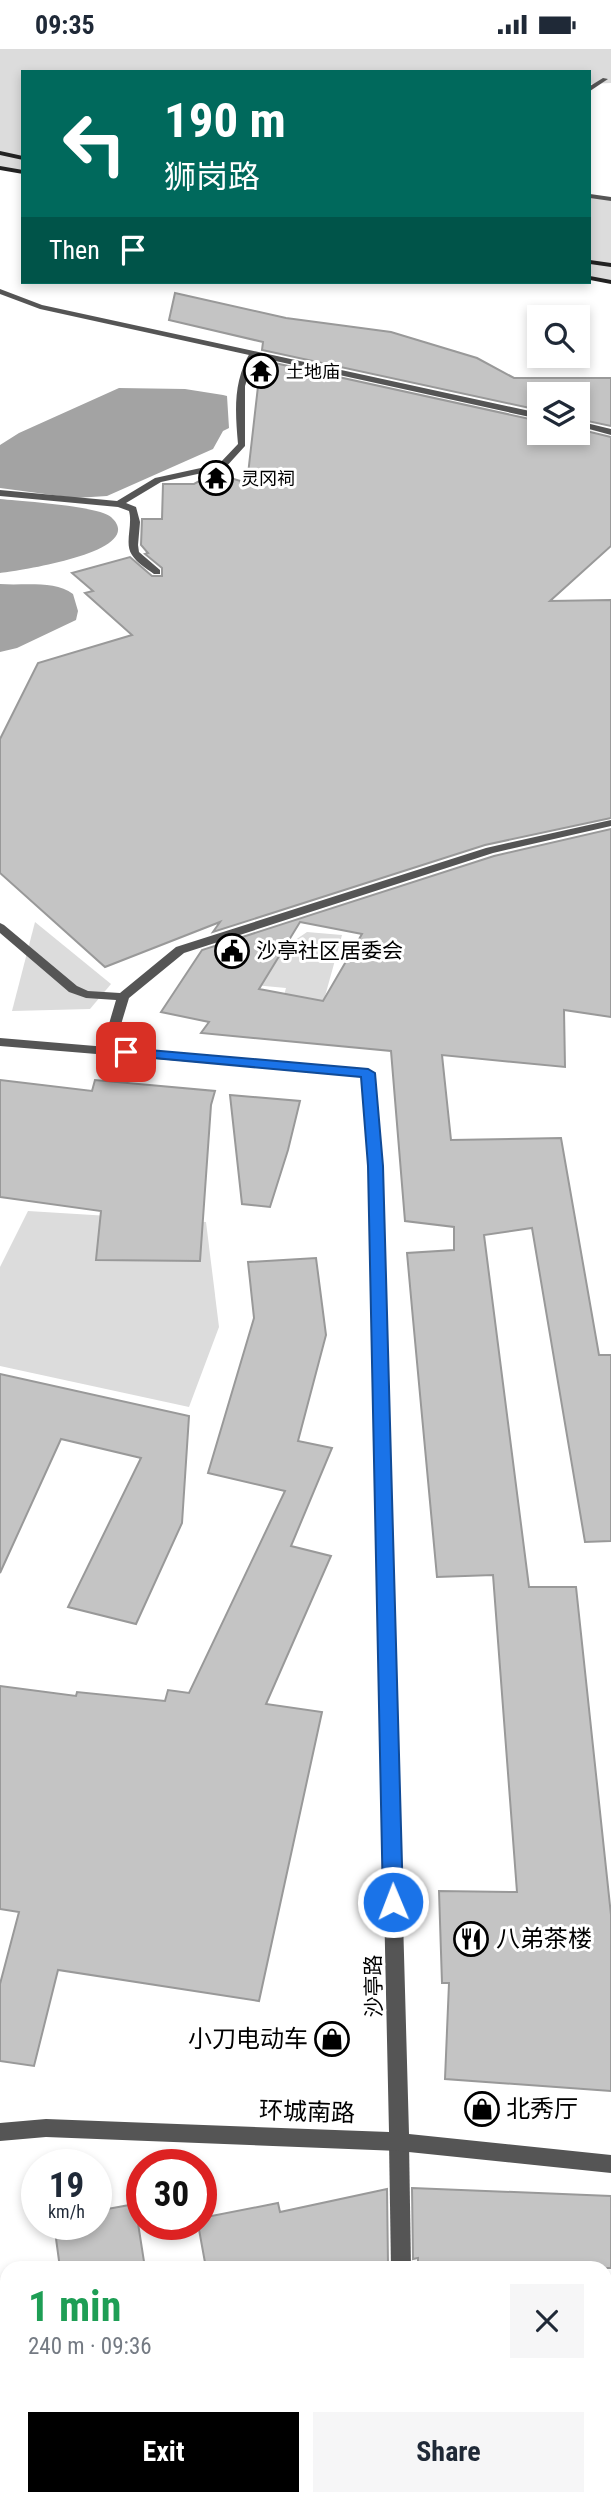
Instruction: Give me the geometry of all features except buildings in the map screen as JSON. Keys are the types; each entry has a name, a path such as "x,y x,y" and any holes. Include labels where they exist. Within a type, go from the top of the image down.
{"main road":[{"path":"0,153 21,158"},
{"path":"0,168 21,172"},
{"path":"591,262 611,265"},
{"path":"591,278 611,282"}],"street":[{"path":"591,88 605,79"},
{"path":"591,196 611,199"},
{"path":"0,291 40,307 527,413"},
{"path":"119,504 158,480 222,466 242,444 239,395 242,370 254,353"},
{"path":"590,427 611,432"},
{"path":"0,493 119,504 133,509 139,522 132,544 134,552 157,572"},
{"path":"0,1042 107,1051 123,997 180,950 490,850 611,823"},
{"path":"0,927 73,989 86,994 123,997"},
{"name":"沙亭路","path":"107,1051 368,1073 375,1166 401,2261"},
{"name":"环城南路","path":"0,2132 46,2128 399,2142 611,2164"}],"shaded area":[{"path":"0,49 611,49 611,83 591,84 591,70 21,70 21,172 0,168"},
{"path":"591,196 611,199 611,282 591,278"},
{"path":"119,388 185,389 227,396 229,428 223,431 213,449 107,496 75,498 0,488 0,445 19,433"},
{"path":"0,499 104,513 111,517 118,529 112,540 97,550 52,564 0,573"},
{"path":"0,584 48,585 65,590 73,594 78,611 76,620 17,648 0,652"},
{"path":"35,922 111,984 90,1009 12,1011"},
{"path":"307,932 342,935 322,1007 282,1003 286,988 232,983"},
{"path":"28,1211 206,1222 219,1327 189,1407 0,1366 0,1267"}],"place":[{"name":"土地庙","path":"261,371"},
{"name":"灵冈祠","path":"216,478"},
{"name":"沙亭社区居委会","path":"232,951"},
{"name":"八弟茶楼","path":"471,1939"},
{"name":"小刀电动车","path":"332,2039"},
{"name":"北秀厅","path":"482,2109"}],"route":[{"path":"126,1052 368,1073 375,1166 393,1902"}]}
